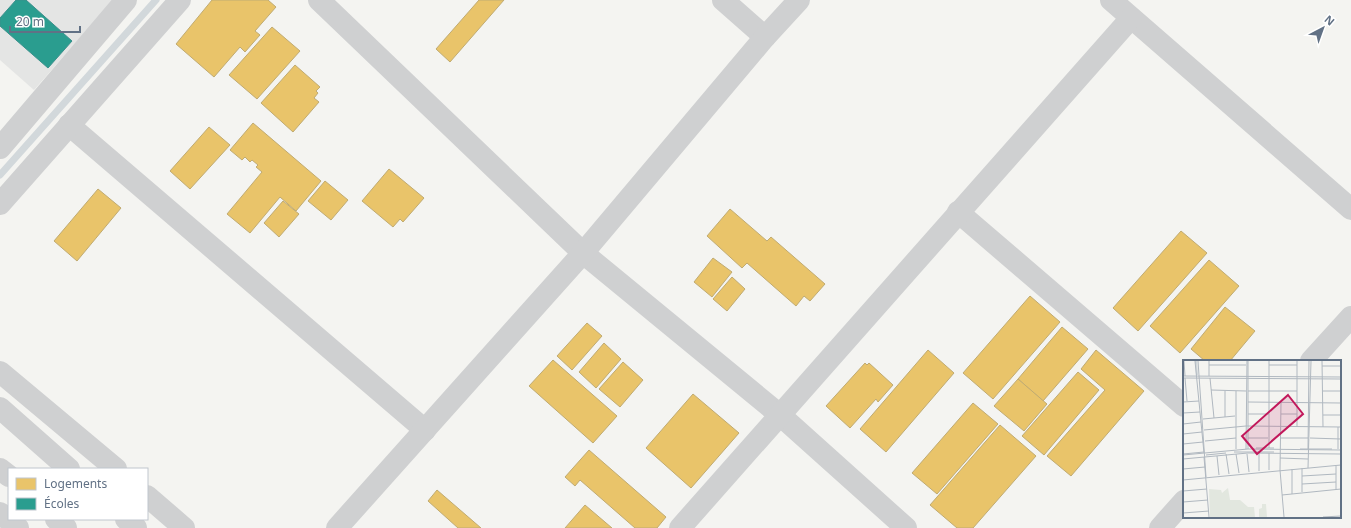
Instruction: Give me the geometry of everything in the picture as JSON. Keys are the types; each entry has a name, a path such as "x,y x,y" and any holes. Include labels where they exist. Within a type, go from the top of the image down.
{"street":[{"path":"0,148 126,0"},
{"path":"0,204 180,0"},
{"path":"320,0 583,253 780,415 906,528"},
{"path":"723,0 765,37"},
{"path":"337,528 583,253 765,37 799,0"},
{"path":"1111,0 1351,209"},
{"path":"680,528 1131,18"},
{"path":"69,125 425,430"},
{"path":"958,212 1183,405"},
{"path":"1312,360 1351,317"},
{"path":"0,372 115,468"},
{"path":"0,408 68,468"},
{"path":"0,469 8,475"},
{"path":"148,497 184,528"},
{"path":"1160,528 1183,502"},
{"path":"0,513 8,520"},
{"path":"8,520 18,528"},
{"path":"57,520 66,528"},
{"path":"127,520 136,528"}],"shaded area":[{"path":"0,0 113,0 34,90 0,60"}],"building: Logements":[{"path":"212,0 268,0 276,7 255,31 260,35 245,52 240,47 214,77 176,44"},
{"path":"479,0 504,0 450,62 436,49"},
{"path":"272,27 300,51 257,99 229,75"},
{"path":"295,65 320,87 316,91 318,93 314,98 319,102 293,132 261,103"},
{"path":"253,123 321,181 296,211 280,197 250,233 227,214 262,172 256,167 258,165 252,160 250,162 245,157 242,160 230,150"},
{"path":"209,127 230,145 190,189 170,171"},
{"path":"389,169 424,198 403,222 400,219 393,227 362,201"},
{"path":"325,181 348,200 331,220 308,201"},
{"path":"98,189 121,208 77,261 54,241"},
{"path":"283,201 299,214 279,237 264,223"},
{"path":"730,209 767,241 771,237 825,284 810,301 804,296 796,306 747,263 742,268 707,236"},
{"path":"1181,231 1207,253 1138,331 1113,308"},
{"path":"713,258 732,272 712,297 694,282"},
{"path":"1209,260 1239,286 1180,353 1150,326"},
{"path":"732,277 745,289 727,311 713,299"},
{"path":"1030,296 1060,322 993,399 963,373"},
{"path":"1225,307 1255,331 1231,360 1204,360 1191,349"},
{"path":"587,323 602,336 572,370 557,356"},
{"path":"1062,327 1088,349 1043,401 1018,379"},
{"path":"604,343 621,359 596,388 579,372"},
{"path":"928,350 954,373 886,452 860,429"},
{"path":"1096,350 1144,391 1071,476 1047,456 1105,390 1081,369"},
{"path":"553,360 617,416 593,443 529,386"},
{"path":"623,362 643,380 620,407 599,389"},
{"path":"865,363 867,365 869,363 893,385 878,402 876,399 850,428 826,406"},
{"path":"1078,372 1099,390 1044,455 1022,436"},
{"path":"1018,379 1047,404 1024,431 994,406"},
{"path":"693,394 739,433 691,488 646,448"},
{"path":"973,403 998,424 937,494 912,473"},
{"path":"1000,425 1036,456 973,528 957,528 930,505"},
{"path":"589,450 666,517 657,528 635,528 580,480 575,486 565,477"},
{"path":"437,490 481,528 458,528 428,501"},
{"path":"585,505 612,528 565,528"}],"building: Écoles":[{"path":"16,0 26,0 72,41 48,68 0,26 0,18"}],"waterway":[{"path":"0,175 156,0"}]}
